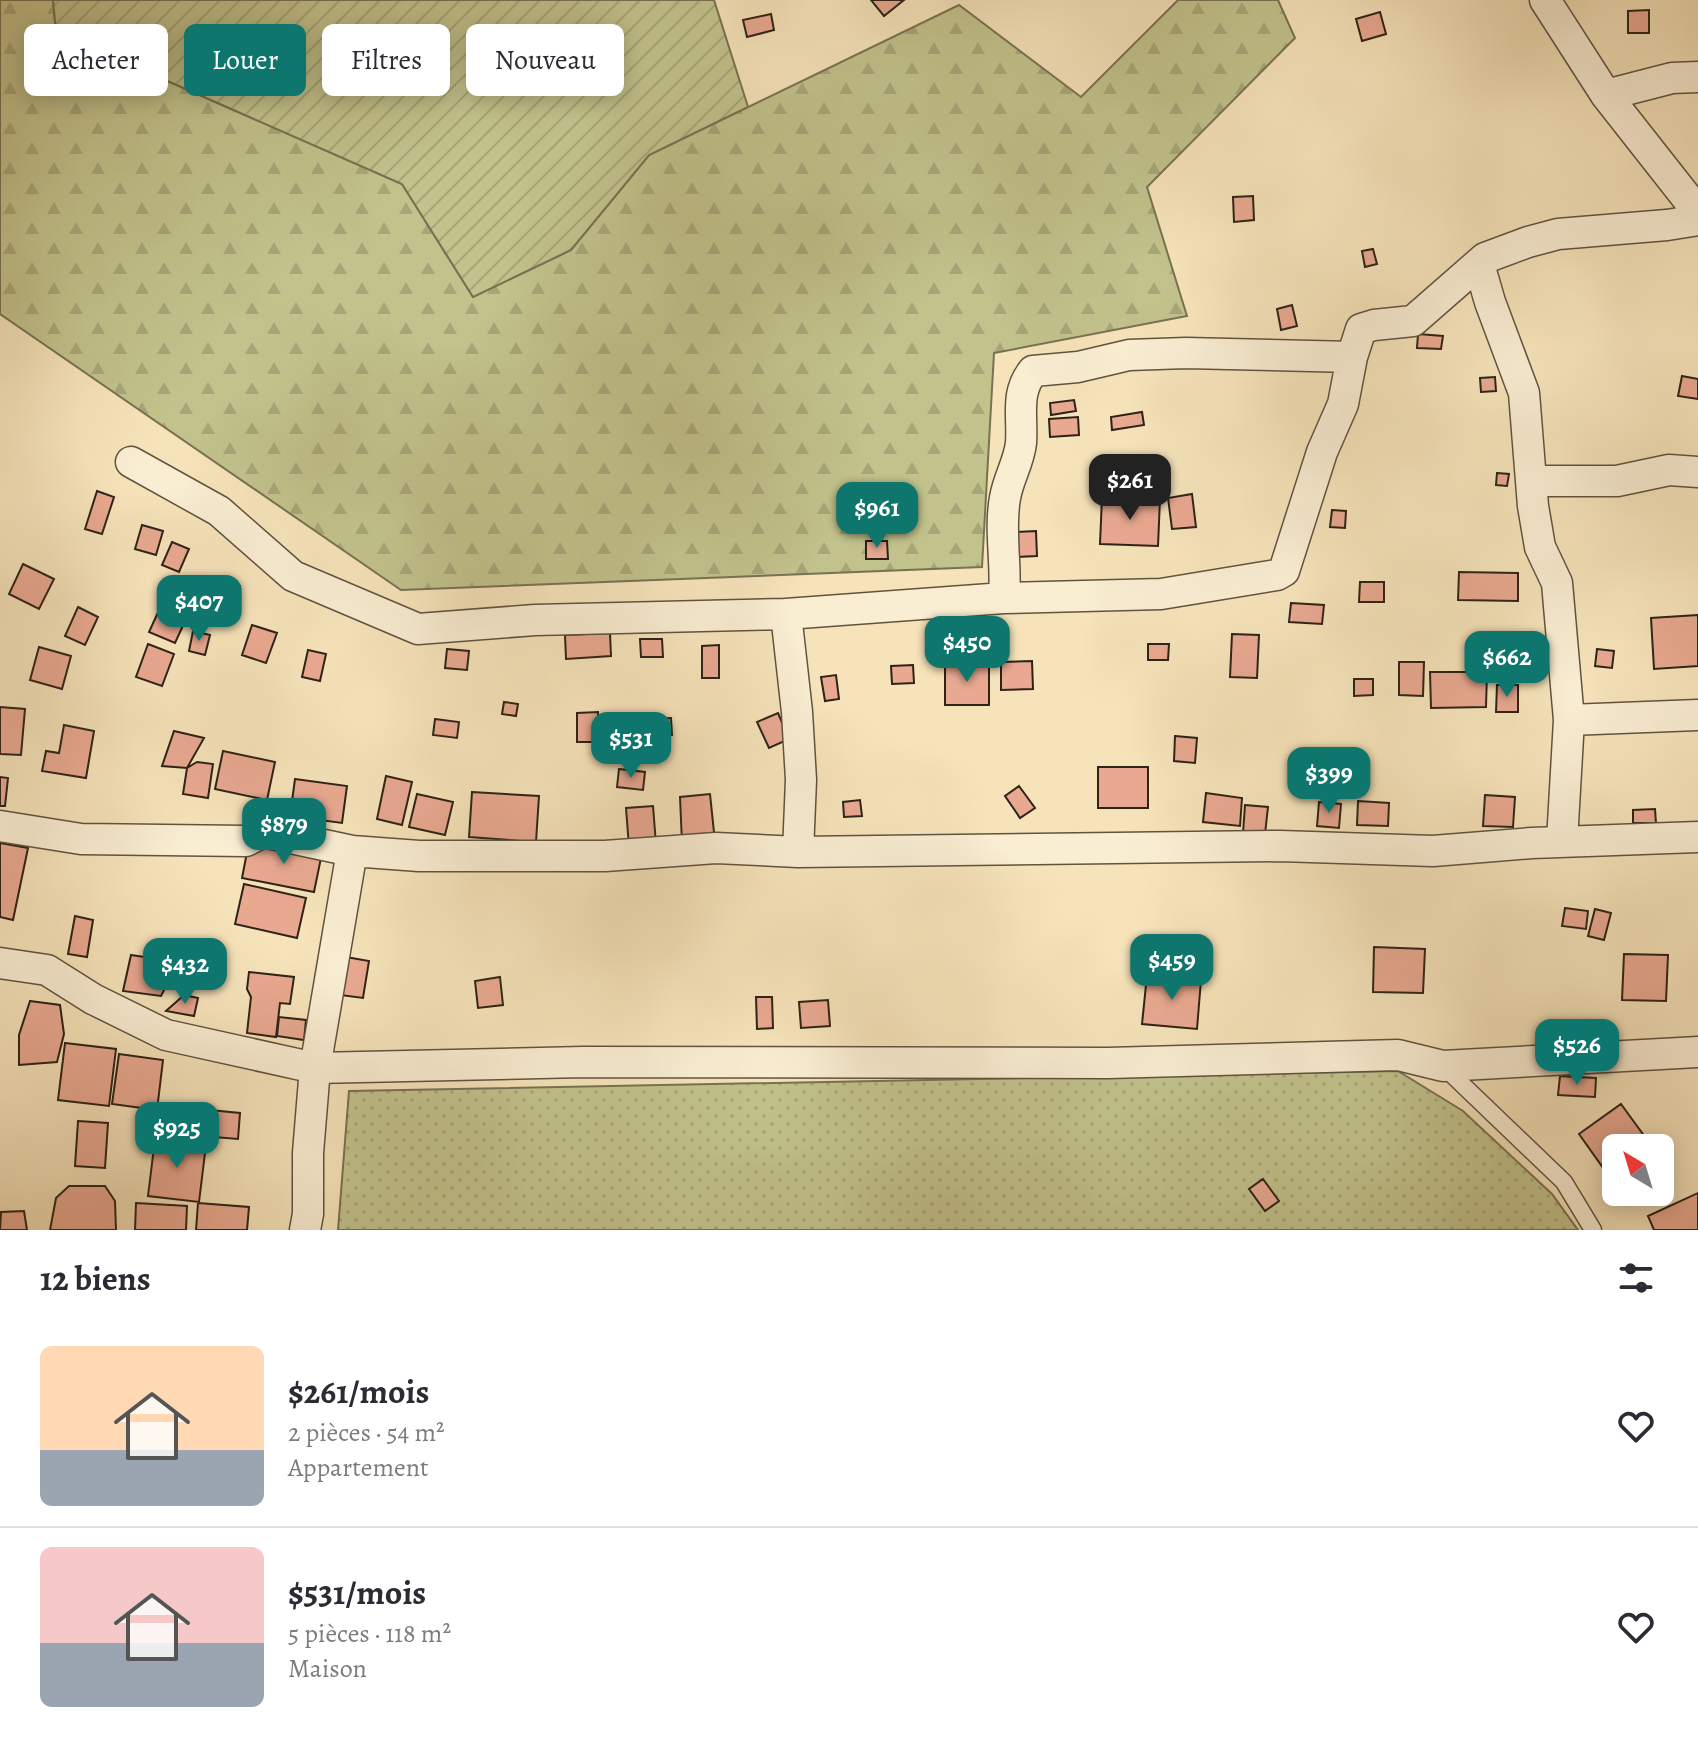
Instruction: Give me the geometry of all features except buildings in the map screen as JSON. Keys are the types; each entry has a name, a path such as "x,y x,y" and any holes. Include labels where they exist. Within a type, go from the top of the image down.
{"street":[{"path":"1545,0 1606,95 1698,212"},
{"path":"1606,95 1672,78 1698,77"},
{"path":"131,462 219,511 293,576 413,628 535,620 786,614 1004,598 1161,594 1277,575 1284,571 1322,452 1343,404 1361,329 1413,321 1492,255 1558,234 1698,220"},
{"path":"1479,264 1524,393 1540,547 1557,583 1569,720 1562,841"},
{"path":"1004,598 1006,576 1002,520 1005,496 1021,446 1021,393 1033,371 1078,367 1143,354 1352,357"},
{"path":"1532,481 1617,481 1669,470 1698,472"},
{"path":"786,614 801,780 798,852"},
{"path":"1569,720 1698,715"},
{"path":"0,826 81,839 246,841 263,832 352,851 419,856 605,856 716,848 798,852 1280,846 1433,851 1562,841 1698,837"},
{"path":"305,1230 315,1068 352,851"},
{"path":"0,963 47,970 93,999 166,1035 315,1068 583,1062 1108,1063 1398,1055 1443,1066 1698,1052"}],"lane":[{"path":"1443,1066 1564,1182 1593,1230"}],"green space":[{"path":"0,0 53,0 55,24 24,24 24,96 168,96 168,81 184,88 184,96 202,96 402,184 473,297 571,250 649,155 959,5 1081,97 1178,0 1278,0 1295,38 1147,187 1187,316 994,353 982,567 401,590 0,314"},
{"path":"53,0 714,0 748,107 649,155 571,250 473,297 402,184 202,96 306,96 306,24 184,24 184,88 168,81 168,24 55,24"},
{"path":"1398,1071 1463,1111 1552,1194 1578,1230 338,1230 349,1091"}]}
